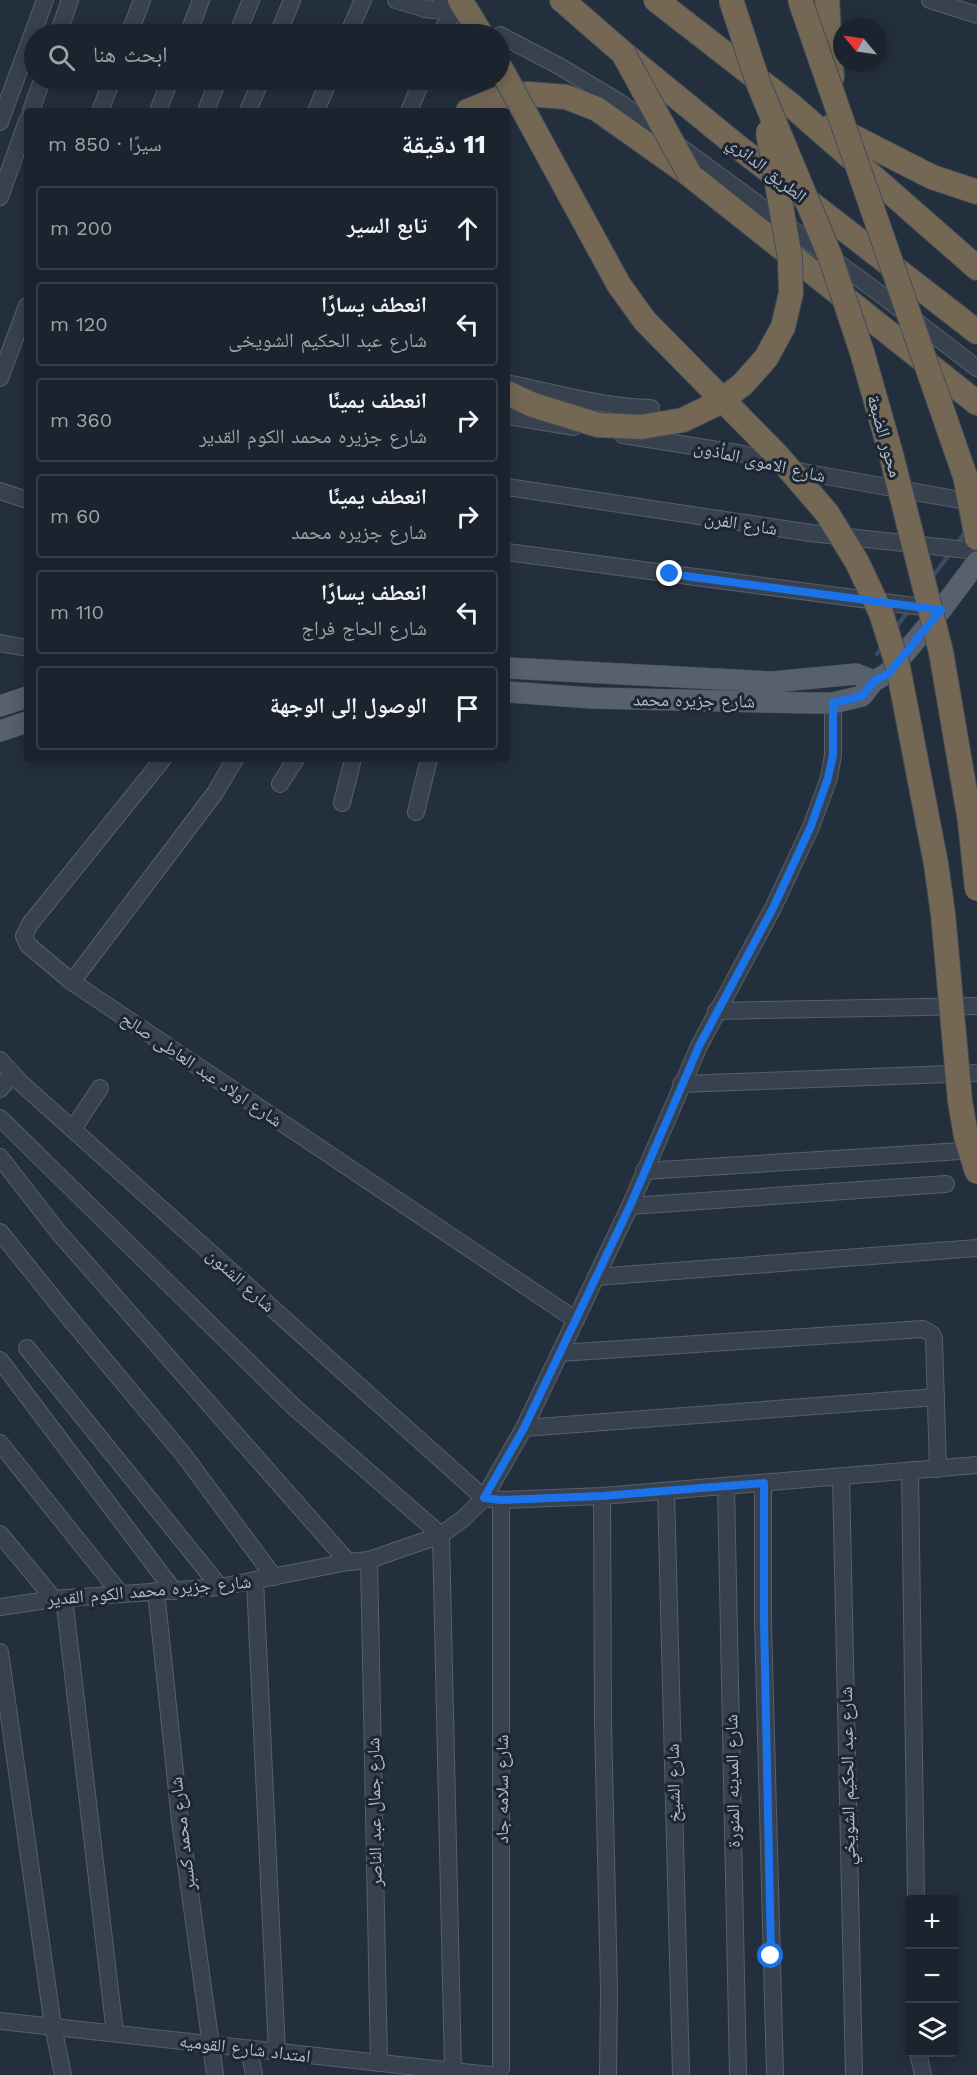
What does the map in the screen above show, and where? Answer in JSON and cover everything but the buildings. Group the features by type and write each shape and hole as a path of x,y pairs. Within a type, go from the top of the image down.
{"highway":[{"name":"الطريق الدائري","path":"562,0 737,146 977,332"},
{"path":"656,0 791,105 977,268"},
{"name":"محور الضبعة","path":"731,0 759,85 833,267 862,352 916,548 941,652 970,821 977,889"},
{"path":"800,0 971,485 977,538"},
{"path":"827,0 834,98"},
{"path":"452,4 471,24"},
{"path":"623,53 690,175"},
{"path":"510,85 618,285 645,321 777,455 826,513 856,562 880,613 898,667 936,864 946,937 960,1101 966,1136 977,1172"},
{"path":"510,394 533,405 598,425 641,427 683,420 718,403 743,384 766,358 783,327 791,293 790,258 759,85"},
{"path":"476,108 503,97 528,94 566,97 597,109 690,175 977,403"},
{"path":"791,105 932,177 977,192"}],"main road":[{"name":"شارع جزيره محمد","path":"510,692 592,698 833,703 862,696 874,681 888,674 977,562"},
{"name":"شارع جزيره محمد","path":"510,668 772,682 855,674 874,681"},
{"path":"0,706 24,698"},
{"path":"0,731 24,723"}],"street":[{"path":"38,24 45,0"},
{"path":"62,24 70,0"},
{"path":"133,24 142,0"},
{"path":"192,24 201,0"},
{"path":"241,24 250,0"},
{"path":"282,24 292,0"},
{"path":"352,24 363,0"},
{"path":"396,0 425,9 452,4 482,24"},
{"path":"930,0 977,15"},
{"path":"444,24 452,4"},
{"path":"510,41 559,66 619,102 977,368"},
{"path":"0,122 24,70"},
{"path":"32,108 38,90"},
{"path":"101,108 108,90"},
{"path":"159,108 166,90"},
{"path":"207,108 214,90"},
{"path":"249,108 257,90"},
{"path":"317,108 325,90"},
{"path":"410,108 418,90"},
{"path":"0,197 24,129"},
{"path":"0,378 24,314"},
{"path":"510,384 629,408 651,408"},
{"name":"شارع الاموى المأذون","path":"510,416 743,454 804,472 977,502"},
{"name":"شارع الفرن","path":"510,487 811,533 977,550"},
{"path":"0,491 24,499"},
{"path":"510,552 941,610"},
{"path":"0,643 24,647"},
{"name":"شارع جزيره محمد الكوم القدير","path":"0,1607 120,1593 220,1587 369,1560 441,1535 492,1499 630,1206 681,1084 716,1011 773,908 811,826 828,778 833,755 833,703"},
{"name":"شارع اولاد عبد العاطى صالح","path":"161,762 25,931 25,940 28,945 72,982 576,1320"},
{"path":"72,982 215,792 233,762"},
{"path":"280,784 294,762"},
{"path":"342,803 352,762"},
{"path":"416,812 428,762"},
{"path":"716,1011 977,1006"},
{"name":"شارع الشئون","path":"0,1060 73,1129 492,1499"},
{"path":"681,1084 977,1073"},
{"path":"0,1089 13,1074"},
{"path":"73,1129 100,1088"},
{"path":"0,1118 295,1408 441,1535 453,2071"},
{"path":"644,1171 977,1150"},
{"path":"0,1157 65,1240 348,1562"},
{"path":"630,1206 946,1184"},
{"path":"0,1232 183,1454 273,1577"},
{"path":"596,1277 977,1248"},
{"path":"560,1353 922,1329 932,1334 934,1339 938,1469"},
{"path":"27,1348 220,1587"},
{"path":"0,1360 174,1591"},
{"path":"524,1428 936,1397"},
{"path":"0,1443 120,1593"},
{"path":"492,1499 602,1496 977,1465"},
{"path":"910,1471 916,1895"},
{"name":"شارع عبد الحكيم الشويخي","path":"841,1477 854,2075"},
{"path":"764,1483 764,1634 775,2075"},
{"name":"شارع المدينه المنورة","path":"726,1486 738,2075"},
{"name":"شارع الشيخ","path":"666,1491 681,2075"},
{"path":"602,1496 603,1720 609,1992 608,2075"},
{"name":"شارع سلامه جاد","path":"492,1499 501,2068 497,2075"},
{"path":"0,1534 59,1599 115,2033"},
{"name":"شارع جمال عبد الناصر","path":"369,1560 380,2063"},
{"path":"255,1581 277,2052"},
{"name":"شارع محمد كسبر","path":"156,1591 180,1820 215,2075"},
{"path":"0,1652 53,2026 63,2075"},
{"name":"امتداد شارع القوميه","path":"0,2021 490,2075"},
{"path":"249,2049 254,2075"},
{"path":"919,2057 923,2075"}],"waterway":[{"path":"956,545 967,530"},
{"path":"931,579 951,552"},
{"path":"894,630 909,610"},
{"path":"877,654 882,647"}],"route":[{"path":"670,574 941,610 888,674 874,681 862,696 833,703 833,755 828,778 792,870 716,1011 668,1113 630,1206 576,1320 524,1428 484,1498 501,1500 602,1496 764,1483 764,1622 771,1956"}]}
